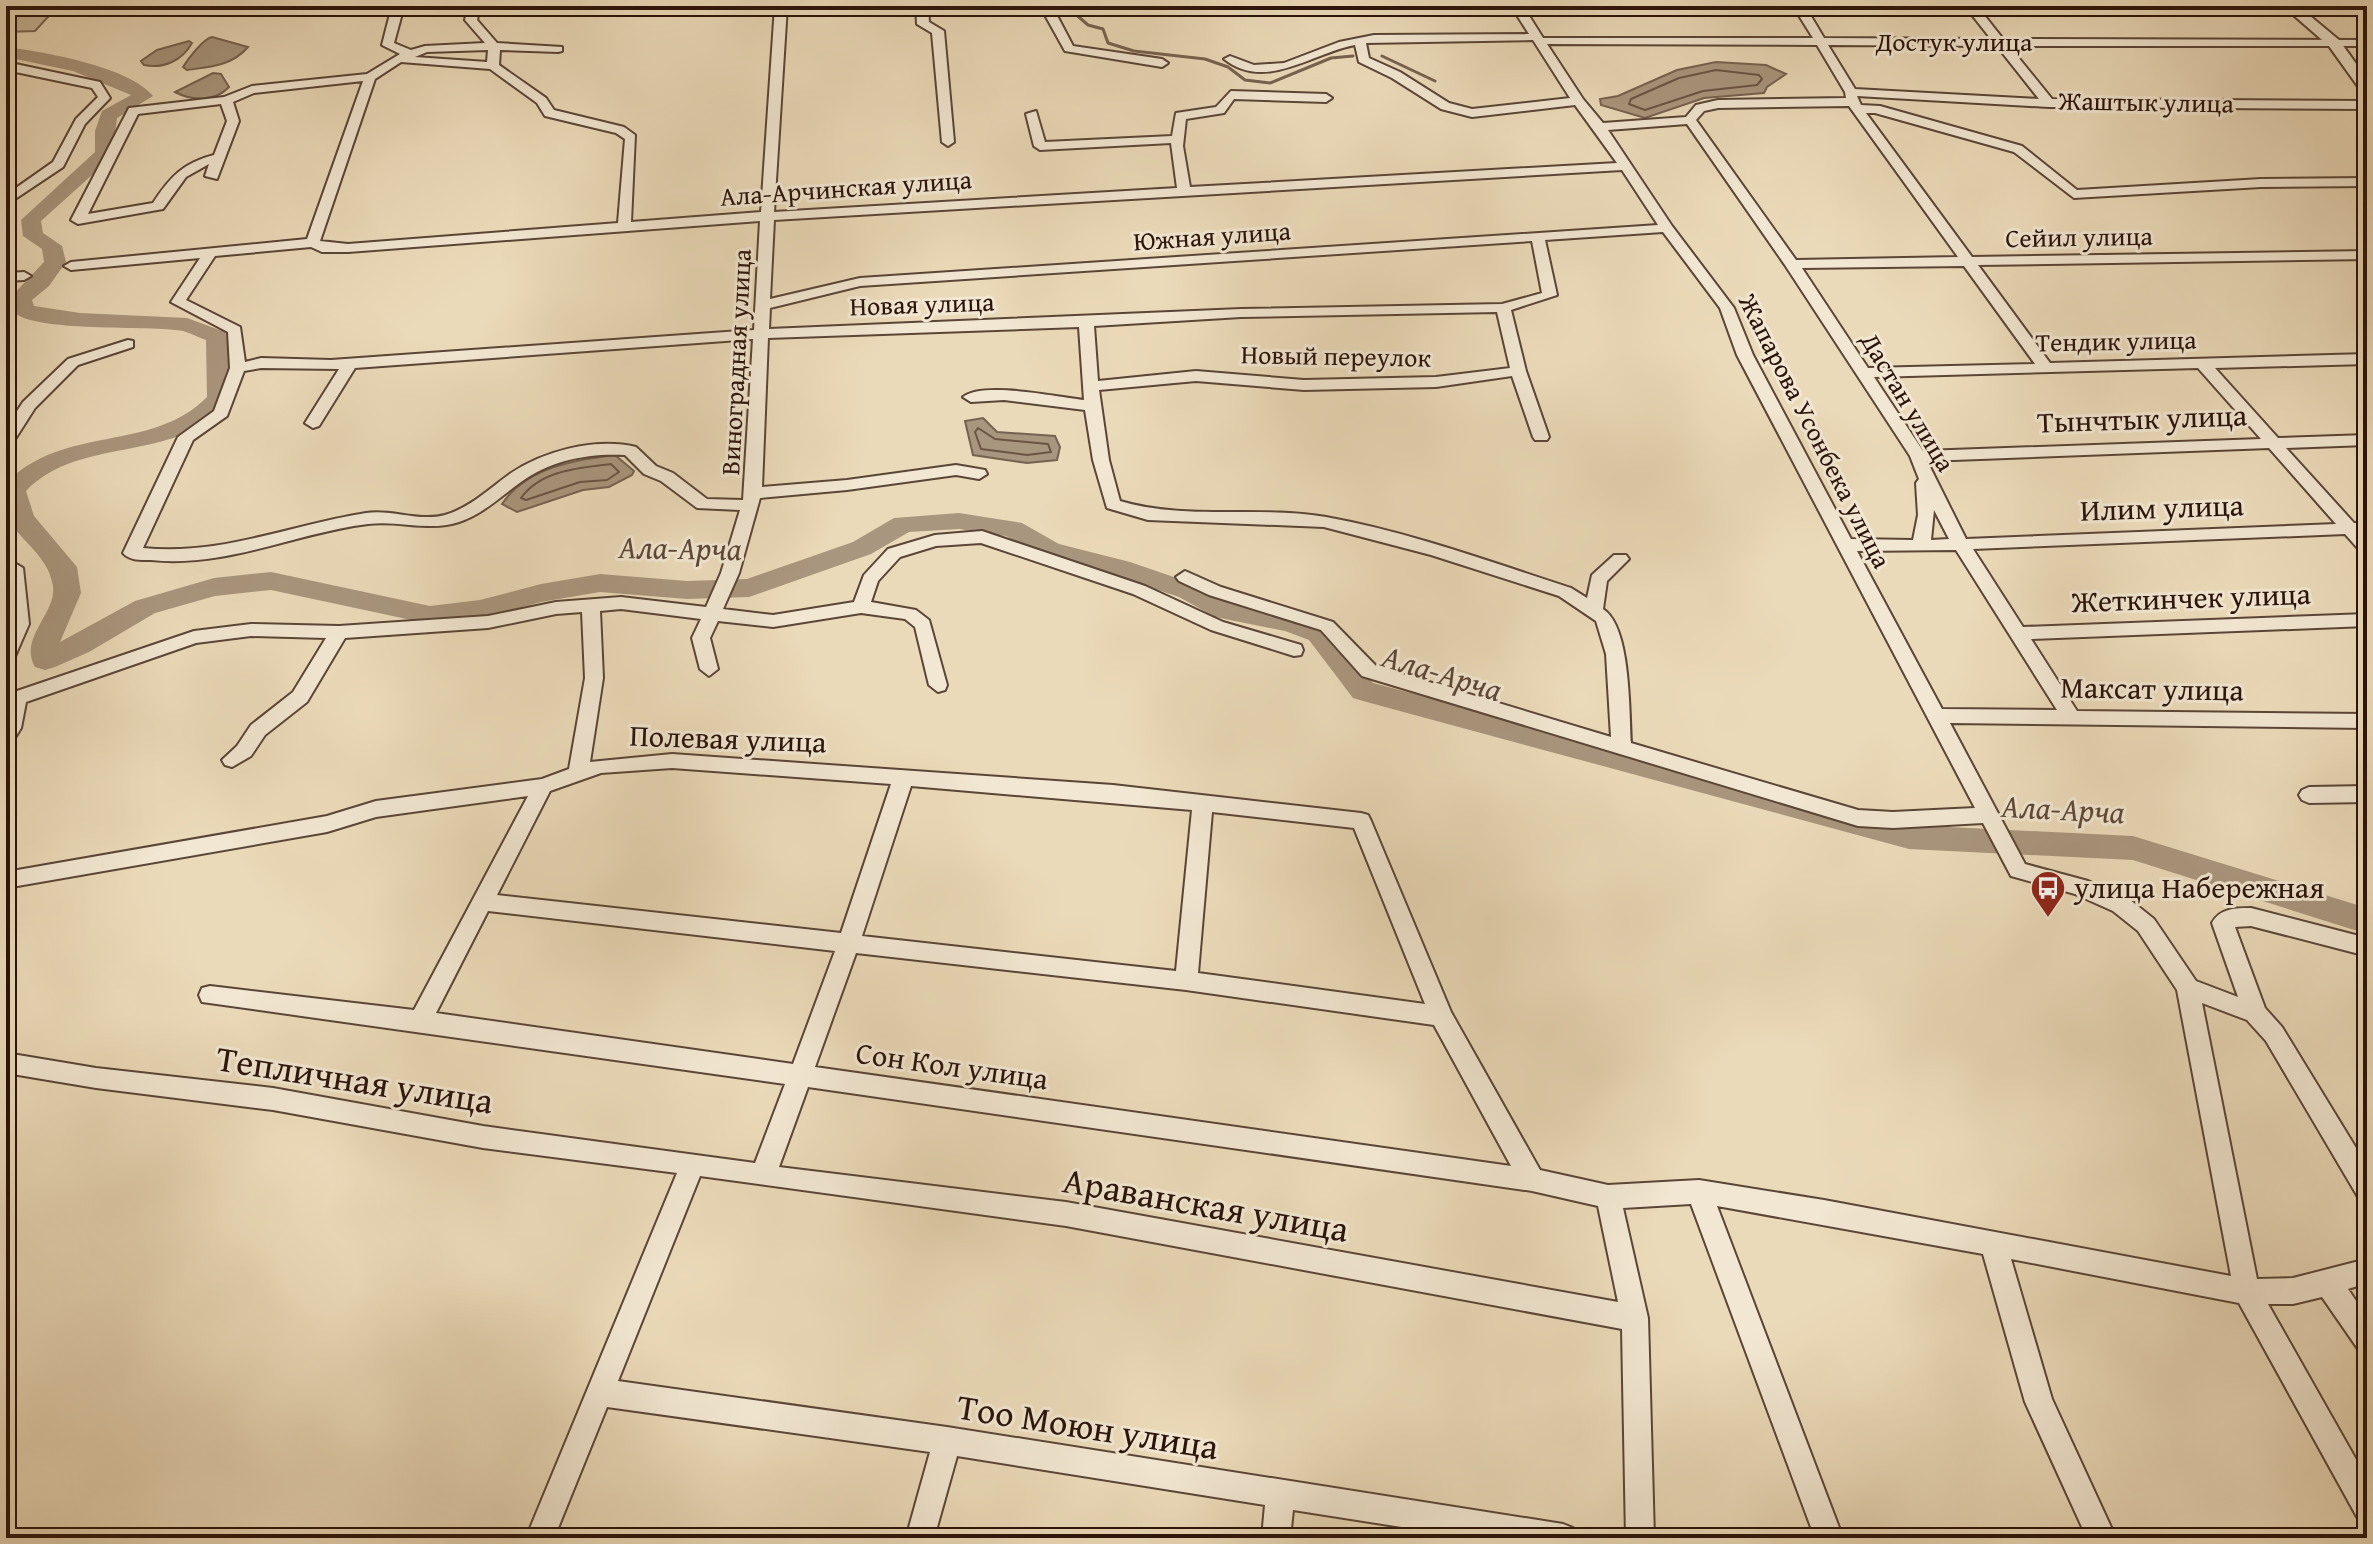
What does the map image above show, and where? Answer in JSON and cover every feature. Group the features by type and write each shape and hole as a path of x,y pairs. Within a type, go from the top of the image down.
{"street":[{"path":"398,6 388,45 404,57 431,64 493,66 542,101 549,113 620,130 631,138 624,227"},
{"path":"459,27 471,20 474,6"},
{"name":"Виноградная улица","path":"709,669 701,638 730,573 752,499 781,6"},
{"path":"922,6 923,24 938,31 948,142"},
{"path":"1046,6 1069,49 1162,63"},
{"path":"1080,6 1092,9 1157,6"},
{"name":"Жапарова Усонбека улица","path":"1517,6 1578,101 1600,127 1667,228 1727,308 1745,355 2018,870 2080,887 2121,905 2146,925 2188,988"},
{"path":"1799,6 1854,101 2044,366"},
{"name":"Жаштык улица","path":"1971,6 2049,103 2367,105"},
{"path":"2290,6 2334,43 2367,89"},
{"path":"471,20 494,46 493,66"},
{"path":"217,158 191,164 176,178 158,206 78,220 133,111 226,100 252,90 370,77 448,34"},
{"name":"Достук улица","path":"1230,59 1253,69 1286,66 1374,38 2367,43"},
{"path":"1360,41 1363,60 1396,75 1445,106 1468,112"},
{"path":"425,49 494,46 558,49"},
{"path":"6,66 26,67 56,78 96,85 104,98 80,122 58,164 6,201"},
{"path":"313,243 370,77"},
{"path":"1184,192 1178,139 1180,116 1220,110 1231,95 1326,98"},
{"path":"212,176 233,121 226,100"},
{"path":"1443,115 1578,101"},
{"path":"1854,101 2018,149 2074,194 2261,183 2367,182"},
{"path":"1600,127 1690,120 1700,108 1718,104 1854,101 2049,103"},
{"path":"1032,114 1040,146 1178,139"},
{"name":"Дастан улица","path":"1690,120 1865,373 1920,463 1960,543 2072,718"},
{"name":"Ала-Арчинская улица","path":"71,266 313,243 322,248 348,248 767,216 1625,166"},
{"name":"Южная улица","path":"762,305 860,282 1667,228"},
{"name":"Новая улица","path":"238,368 261,363 350,364 761,334 1241,313 1503,308 1550,295 1538,239"},
{"path":"211,252 178,302 235,330 238,368 221,413 186,437 132,553 164,558 235,552 367,518 442,521 485,504 517,476 570,454 601,447 630,450 650,470 667,477 703,504 956,470 979,474"},
{"name":"Сейил улица","path":"1792,264 2367,255"},
{"path":"6,277 24,276"},
{"path":"1503,308 1518,371 1541,437"},
{"path":"1086,322 1092,406 1102,471 1113,504 1148,515 1324,522 1436,551 1565,592 1604,618 1615,654 1622,748"},
{"path":"6,441 29,405 73,362 128,344"},
{"name":"Тендик улица","path":"1865,373 2367,359"},
{"path":"2202,363 2359,528 2367,548"},
{"path":"313,423 350,364"},
{"name":"Новый переулок","path":"1090,386 1196,376 1304,385 1436,382 1518,371"},
{"path":"971,397 1004,395 1092,406"},
{"path":"6,407 29,405"},
{"name":"Тынчтык улица","path":"1920,463 2274,442 2367,440"},
{"path":"1920,463 1927,499 1921,546"},
{"name":"Илим улица","path":"1847,545 1921,546 2359,528"},
{"path":"861,607 870,579 894,553 935,541 982,537 1139,590 1217,626 1294,650"},
{"path":"1594,611 1598,579 1620,559"},
{"path":"6,656 20,624 10,566"},
{"path":"1185,577 1215,591 1327,626 1369,671 1858,818 1893,820 1989,815"},
{"path":"6,736 11,728 11,696 75,680 194,637 251,630 339,632 488,622 556,608 621,603 717,607 773,621 861,607 910,614 923,624 938,685"},
{"path":"578,774 594,678 591,605"},
{"name":"Жеткинчек улица","path":"2018,633 2367,620"},
{"path":"232,760 244,751 258,730 300,697 339,632"},
{"name":"Максат улица","path":"1937,716 2367,721"},
{"name":"Полевая улица","path":"6,880 327,824 376,809 543,786 600,766 672,761 1113,793 1361,821 1441,1016"},
{"path":"763,1176 849,943 904,777"},
{"path":"420,1021 543,786"},
{"path":"2309,795 2367,794"},
{"path":"1186,981 1203,803"},
{"path":"484,902 1186,981 1441,1016 1532,1180"},
{"path":"2255,1013 2248,986 2223,933 2223,923 2233,917 2251,917 2367,947"},
{"path":"2188,988 2255,1013 2274,1034 2367,1189"},
{"path":"2188,988 2247,1292 2367,1507"},
{"name":"Сон Кол улица","path":"210,995 420,1021 1532,1180 1608,1197 1699,1192 1993,1243 2247,1292 2293,1291 2367,1271"},
{"name":"Тепличная улица","path":"6,1063 96,1078 273,1099 483,1137 763,1176"},
{"path":"540,1538 693,1164"},
{"name":"Араванская улица","path":"763,1176 1066,1214 1635,1318"},
{"path":"1699,1192 1829,1538"},
{"path":"1608,1197 1635,1318 1640,1538"},
{"path":"1993,1243 2039,1402 2102,1538"},
{"path":"2328,1283 2367,1340"},
{"name":"Тоо Моюн улица","path":"600,1392 947,1441 1563,1538"},
{"path":"920,1538 947,1441"},
{"path":"1276,1538 1280,1495"}],"shaded area":[{"path":"6,6 58,6 35,31 6,32"}],"water":[{"path":"212,37 248,47 235,58 220,64 187,70 183,67 200,45"},
{"path":"189,41 192,43 183,55 171,62 151,66 141,61 157,50"},
{"path":"1716,62 1766,65 1786,74 1767,87 1764,93 1704,98 1645,118 1601,105 1600,99 1618,96 1677,70"},
{"path":"213,73 221,74 229,87 223,92 210,98 196,98 175,92"},
{"path":"983,418 997,432 1055,436 1060,447 1057,460 1027,463 973,455 965,421"},
{"path":"615,455 634,471 609,487 583,490 517,512 502,504 524,481 538,474 568,463"}],"waterway":[{"path":"1072,11 1088,25 1103,29 1108,43 1134,51 1205,59 1228,67 1245,80 1270,83 1331,58 1353,56"},
{"name":"Ала-Арча","path":"6,52 38,57 99,74 144,96 109,115 104,131 105,153 31,220 33,236 52,246 55,262 41,281 21,298 24,311 80,320 187,325 217,337 219,398 199,418 169,432 72,452 30,473 13,490 22,518 64,567 68,593 47,638 45,660 79,645 145,607 214,587 271,581 430,615 480,609 541,593 600,583 687,590 749,588 862,548 903,524 959,521 1013,529 1050,550 1121,568 1188,591 1225,611 1289,622 1319,633 1363,691 1909,837 2133,848 2367,921"},
{"path":"1382,56 1435,81"}],"place":[{"name":"улица Набережная","path":"2048,919"}]}
